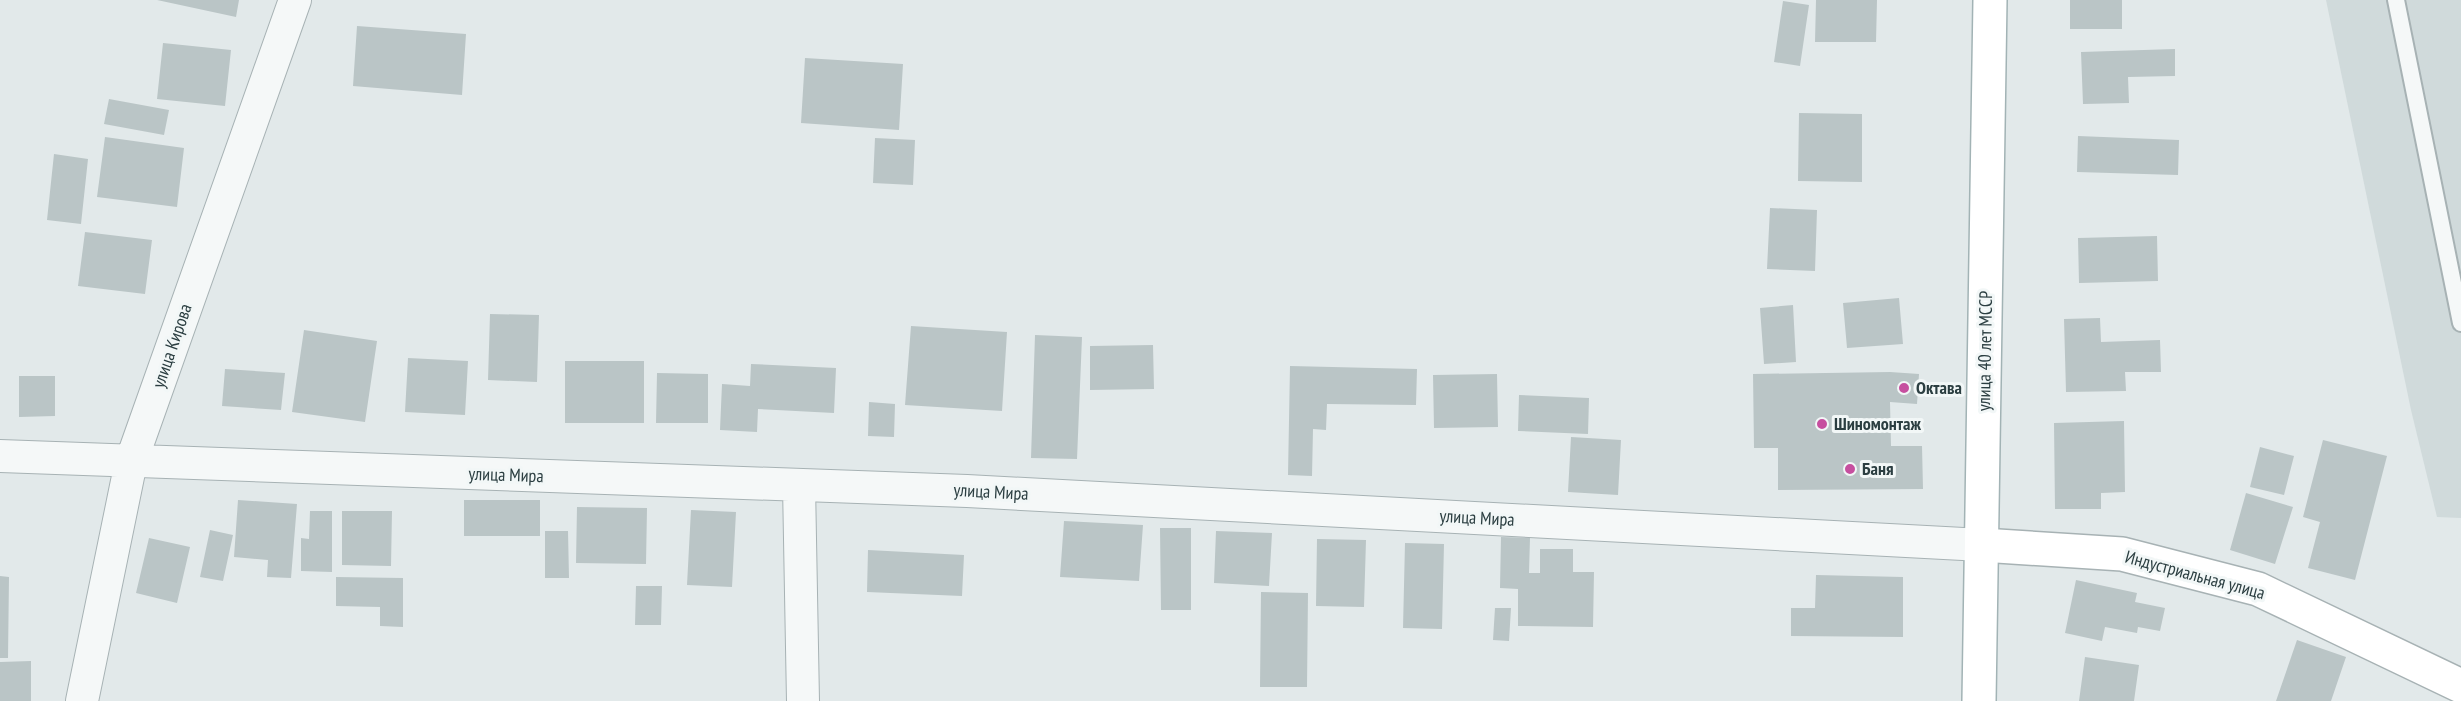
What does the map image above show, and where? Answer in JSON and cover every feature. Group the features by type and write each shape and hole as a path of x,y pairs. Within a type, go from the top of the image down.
{"main road":[{"name":"улица 40 лет МССР","path":"1979,701 1990,0"},
{"name":"Индустриальная улица","path":"1982,545 2122,554 2258,589 2461,686"}],"street":[{"name":"улица Кирова","path":"82,701 132,462 295,0"},
{"name":"улица Мира","path":"0,456 1003,492 1982,545"},
{"path":"799,485 803,701"}],"lane":[{"path":"2396,0 2461,323"}],"shaded area":[{"path":"2326,0 2461,0 2461,518 2437,517 2411,410"}],"building":[{"path":"157,0 239,0 236,17"},
{"path":"1816,0 1877,0 1876,42 1815,42"},
{"path":"2070,0 2122,0 2122,29 2070,29"},
{"path":"1783,1 1809,5 1800,66 1774,62"},
{"path":"357,26 466,34 462,95 353,86"},
{"path":"163,43 231,50 225,106 157,99"},
{"path":"2175,49 2175,76 2128,77 2129,103 2083,104 2081,52"},
{"path":"805,58 903,64 899,130 801,123"},
{"path":"109,99 169,110 164,135 104,124"},
{"path":"1799,113 1862,114 1862,182 1798,181"},
{"path":"2078,136 2179,140 2178,175 2077,172"},
{"path":"105,137 184,148 177,207 97,197"},
{"path":"875,138 915,140 913,185 873,183"},
{"path":"54,154 88,159 81,224 47,220"},
{"path":"1770,208 1817,210 1815,271 1767,269"},
{"path":"85,232 152,240 145,294 78,286"},
{"path":"2157,236 2158,281 2079,283 2078,238"},
{"path":"1899,298 1903,344 1847,348 1843,303"},
{"path":"1793,305 1796,362 1764,364 1760,308"},
{"path":"490,314 539,315 537,382 488,380"},
{"path":"2100,318 2101,342 2160,340 2161,372 2125,372 2126,391 2066,392 2064,319"},
{"path":"911,326 1007,332 1002,411 905,405"},
{"path":"304,330 377,341 365,422 292,412"},
{"path":"1035,335 1082,337 1077,459 1031,458"},
{"path":"1153,345 1154,389 1090,390 1090,346"},
{"path":"408,358 468,361 465,415 405,412"},
{"path":"565,361 644,361 644,423 565,423"},
{"path":"751,364 836,368 834,413 758,409 757,432 720,430 722,384 750,386"},
{"path":"1290,366 1417,369 1416,405 1327,404 1326,430 1313,429 1312,476 1288,475"},
{"path":"225,369 285,373 281,410 222,406"},
{"path":"1890,372 1919,374 1917,404 1890,402 1891,446 1922,446 1923,489 1778,490 1778,448 1754,448 1753,374"},
{"path":"657,373 708,374 708,423 656,423"},
{"path":"1497,374 1498,427 1434,428 1433,375"},
{"path":"19,376 55,376 55,416 19,417"},
{"path":"1519,395 1589,398 1588,434 1518,431"},
{"path":"869,402 895,404 894,437 868,436"},
{"path":"2124,421 2125,492 2101,493 2101,509 2055,509 2054,423"},
{"path":"1571,437 1621,440 1618,495 1568,492"},
{"path":"2323,440 2387,456 2355,580 2308,568 2320,522 2303,517"},
{"path":"2260,447 2294,456 2284,495 2250,487"},
{"path":"2246,493 2293,507 2275,564 2230,550"},
{"path":"238,500 297,504 291,578 267,577 268,560 234,557"},
{"path":"464,500 540,500 540,536 464,536"},
{"path":"577,507 647,508 646,564 576,563"},
{"path":"691,510 736,512 732,587 687,585"},
{"path":"310,511 332,511 332,572 301,571 301,538 309,539"},
{"path":"342,511 392,511 391,566 342,565"},
{"path":"1064,521 1143,525 1139,581 1060,577"},
{"path":"1160,528 1191,528 1191,610 1161,610"},
{"path":"210,530 233,535 223,581 200,577"},
{"path":"545,531 568,531 569,578 545,578"},
{"path":"1216,531 1272,533 1269,586 1214,583"},
{"path":"1501,537 1530,538 1529,573 1540,573 1540,549 1573,549 1573,572 1594,572 1593,627 1518,626 1518,589 1500,588"},
{"path":"149,538 190,547 177,603 136,593"},
{"path":"1317,539 1366,540 1364,607 1316,606"},
{"path":"1405,543 1444,544 1442,629 1403,628"},
{"path":"868,550 964,555 962,596 867,592"},
{"path":"1816,575 1903,577 1903,637 1791,636 1791,608 1815,608"},
{"path":"0,576 9,577 8,658 0,658"},
{"path":"336,577 403,578 403,627 380,626 380,607 336,606"},
{"path":"2076,580 2137,593 2135,602 2165,608 2160,631 2138,627 2137,633 2105,627 2102,641 2065,633"},
{"path":"636,586 662,586 661,625 635,625"},
{"path":"1261,592 1308,593 1307,687 1260,687"},
{"path":"1495,608 1511,608 1509,641 1493,640"},
{"path":"2297,640 2346,657 2331,701 2276,701"},
{"path":"2085,657 2139,665 2134,701 2079,701"},
{"path":"31,661 31,701 0,701 0,662"}],"place":[{"name":"Октава","path":"1904,388"},
{"name":"Шиномонтаж","path":"1822,424"},
{"name":"Баня","path":"1850,469"}]}
